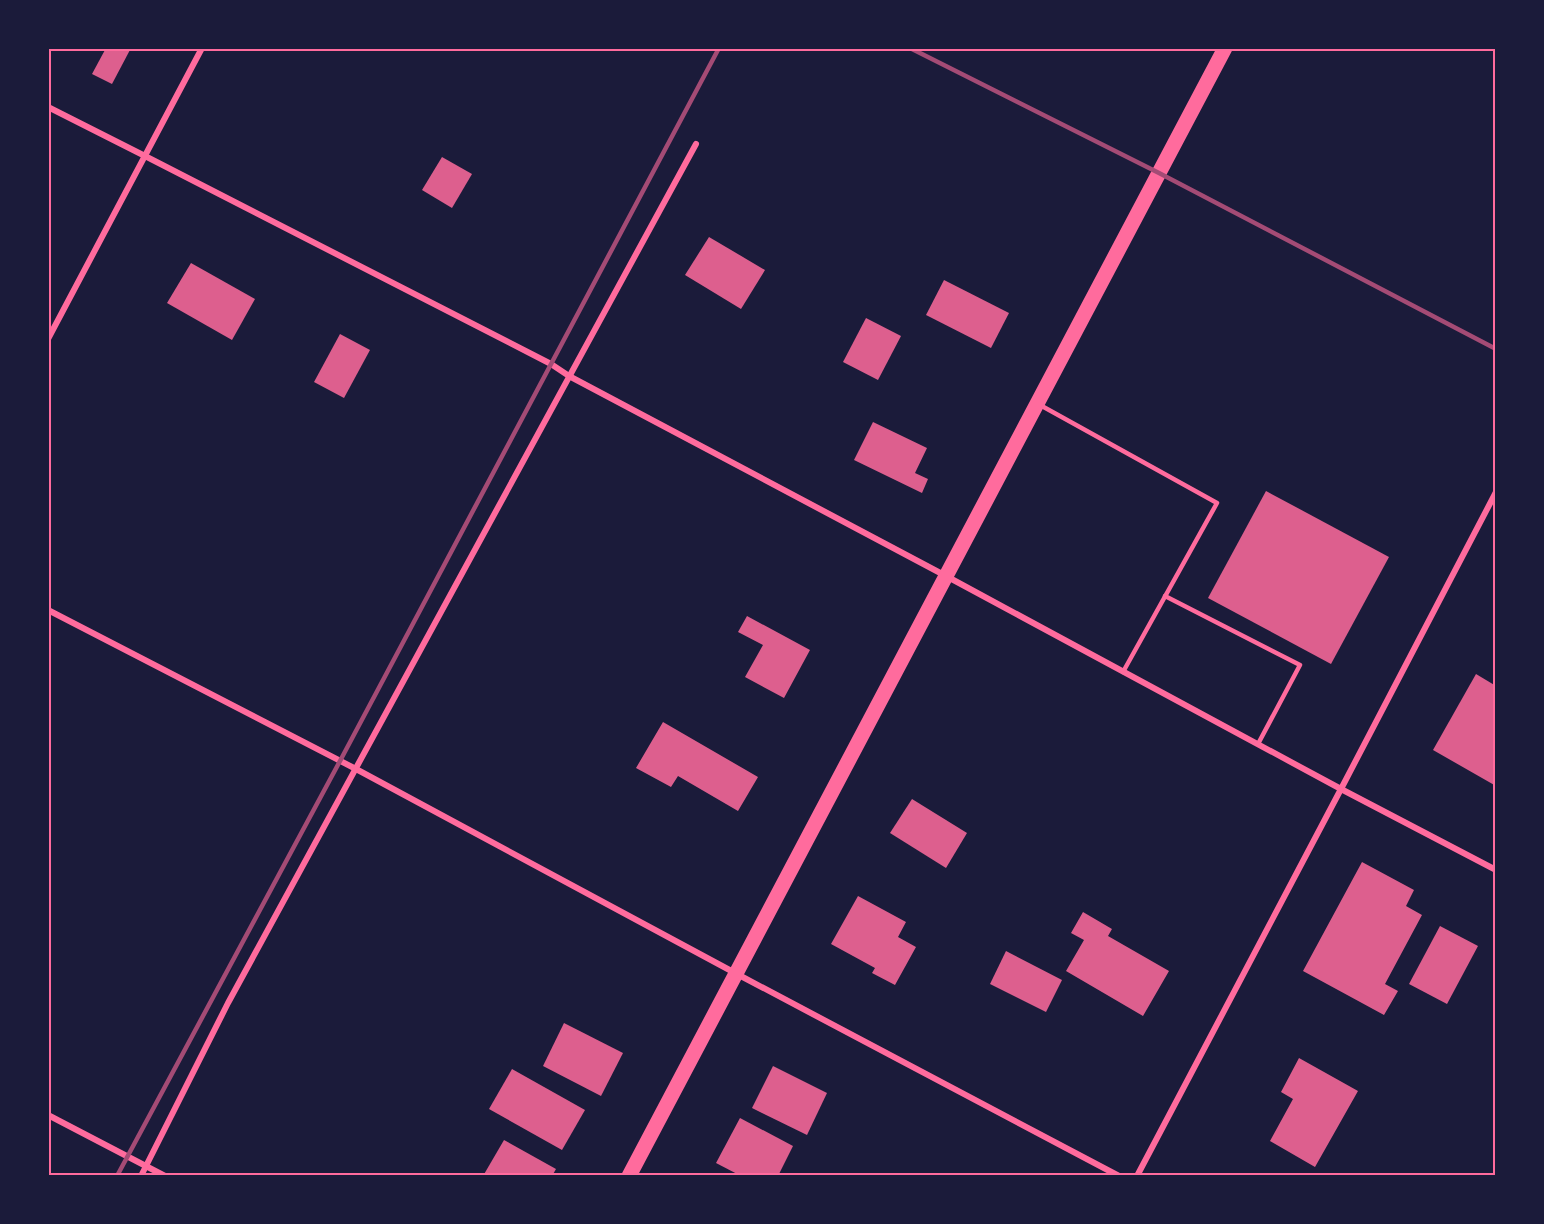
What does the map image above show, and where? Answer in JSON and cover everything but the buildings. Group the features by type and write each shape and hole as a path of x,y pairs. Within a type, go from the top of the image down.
{"main road":[{"path":"629,1176 1225,48"}],"street":[{"path":"48,339 202,48"},
{"path":"48,107 529,353 1496,870"},
{"path":"141,1176 228,1003 696,144"},
{"path":"1137,1176 1496,492"},
{"path":"48,610 356,769 1119,1176"},
{"path":"48,1115 165,1176"}],"lane":[{"path":"1037,404 1217,503 1124,672"},
{"path":"1166,596 1300,665 1258,744"}],"railway":[{"path":"117,1176 719,48"},
{"path":"910,48 1159,173 1496,349"}]}
